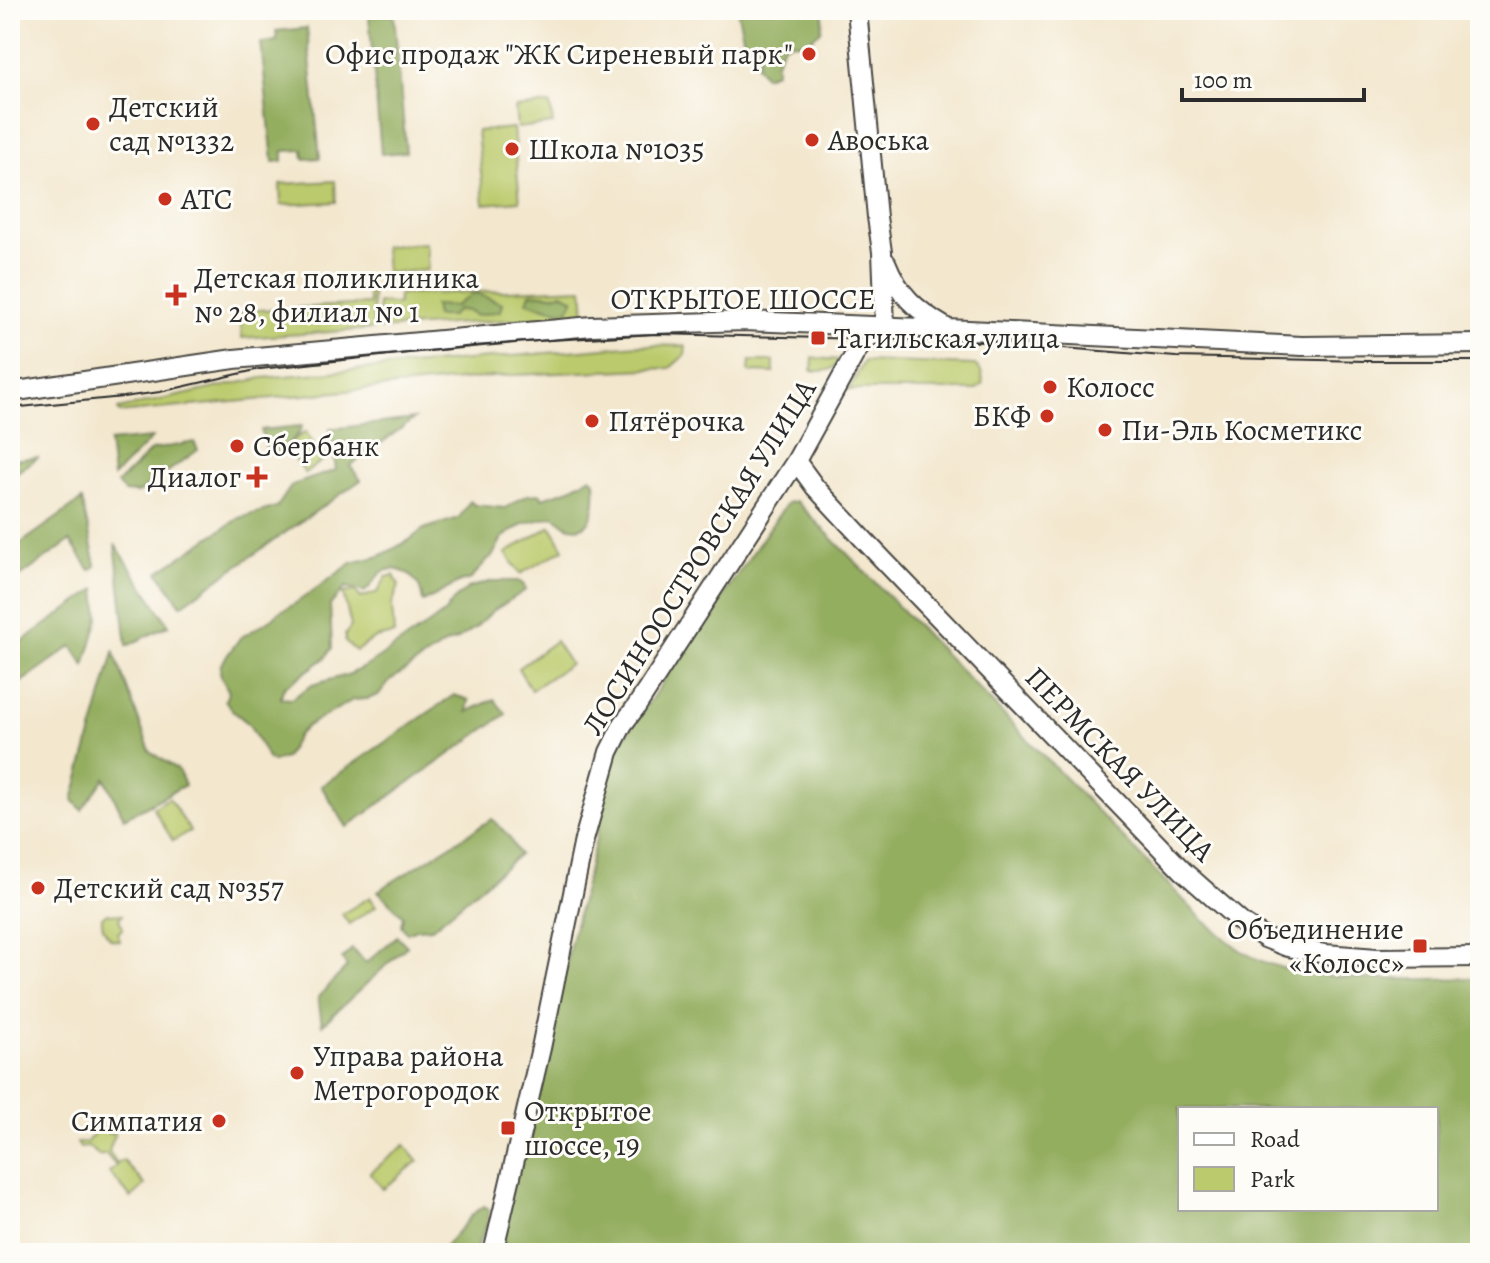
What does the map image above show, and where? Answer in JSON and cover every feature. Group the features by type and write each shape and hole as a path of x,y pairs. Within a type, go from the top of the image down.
{"street":[{"path":"857,10 882,252 885,327"},
{"path":"882,252 902,294 913,306 947,329"},
{"name":"ОТКРЫТОЕ ШОССЕ","path":"10,392 234,359 592,326 744,321 1302,346 1480,344"},
{"name":"ЛОСИНООСТРОВСКАЯ УЛИЦА","path":"493,1253 541,1048 584,840 609,752 623,724 796,461 856,352 866,339 885,327"},
{"name":"ПЕРМСКАЯ УЛИЦА","path":"796,461 829,503 1183,871 1242,923 1265,938 1288,947 1325,954 1377,958 1480,957"}],"green space":[{"path":"737,10 824,10 821,31 805,43 783,45 776,62 776,72 764,76 757,65 760,52 756,46 744,41"},
{"path":"394,14 406,152 381,154 369,16"},
{"path":"307,28 320,158 304,159 303,150 283,151 283,161 273,162 261,43 277,41 276,31"},
{"path":"550,104 553,124 517,128 515,108"},
{"path":"513,128 520,201 484,204 477,131"},
{"path":"335,181 336,202 281,205 280,184"},
{"path":"426,243 428,270 386,273 384,246"},
{"path":"583,288 585,315 379,329 378,303 398,304 398,295"},
{"path":"368,293 372,293 374,329 242,338 240,311 369,304"},
{"path":"474,293 502,303 500,311 476,316 470,311 458,310 451,316 436,316 434,305 455,306"},
{"path":"530,293 563,293 574,299 568,310 558,310 527,302"},
{"path":"638,345 686,346 685,355 670,368 513,375 119,413 118,409 262,378"},
{"path":"813,358 840,360 831,369 812,371"},
{"path":"750,361 774,361 774,373 749,372"},
{"path":"864,361 975,365 982,374 982,385 975,390 849,390"},
{"path":"414,419 350,466 361,480 181,605 158,572 239,518 277,507 292,485 336,470 330,429"},
{"path":"302,426 294,439 274,456 267,451 261,430"},
{"path":"305,432 325,459 305,473 285,446"},
{"path":"152,438 113,477 109,442"},
{"path":"194,442 198,450 138,493 124,492 117,483 151,450"},
{"path":"39,457 10,477 10,460"},
{"path":"591,477 595,481 595,504 586,525 569,526 554,516 523,524 502,538 492,557 471,579 423,602 417,583 406,573 396,570 382,572 364,592 346,587 330,605 332,648 325,658 285,687 281,698 291,699 312,685 350,674 368,665 445,612 468,588 493,581 518,581 526,590 493,611 475,628 391,680 379,695 353,700 307,726 285,758 273,762 268,759 249,724 225,700 229,692 221,677 221,664 240,638 352,563 380,556 424,529 459,518 470,501 475,505 505,508 527,495 541,494 542,498 567,490"},
{"path":"82,500 96,566 90,570 70,541 10,584 10,551"},
{"path":"796,501 1203,920 1242,951 1266,963 1325,976 1480,978 1480,1253 498,1253 596,839 611,757 787,503"},
{"path":"551,526 564,549 520,574 506,553"},
{"path":"115,544 169,625 127,646"},
{"path":"394,575 399,586 392,604 394,634 375,638 356,651 345,642 345,635 351,626 343,593 355,591 361,598 378,592 386,577"},
{"path":"96,589 99,618 85,666 72,646 10,690 10,650"},
{"path":"555,641 570,664 531,690 518,668"},
{"path":"114,652 150,751 178,770 185,785 124,818 105,778 82,810 73,800"},
{"path":"454,695 469,700 467,712 494,699 506,714 347,827 321,786"},
{"path":"169,798 190,831 173,841 153,808"},
{"path":"492,819 508,835 519,855 432,928 407,933 401,925 403,916 378,891"},
{"path":"370,897 376,906 349,924 342,914"},
{"path":"107,913 122,915 119,919 123,928 118,933 120,941 111,939 104,929 102,917"},
{"path":"397,936 407,946 322,1025 318,997 347,967 342,959 352,949 366,963"},
{"path":"100,1126 109,1134 115,1134 109,1151 117,1164 123,1160 145,1185 131,1198 109,1172 116,1166 106,1154 100,1156 88,1147 80,1148 77,1143 86,1143"},
{"path":"405,1145 418,1161 383,1189 370,1173"},
{"path":"484,1206 489,1210 488,1222 474,1253 439,1253 473,1214"}],"tram line":[{"path":"10,408 160,392 260,369 474,346 656,334 987,342 1176,357 1480,361"}],"place":[{"name":"Офис продаж \"ЖК Сиреневый парк\"","path":"809,54"},
{"name":"Детский сад №1332","path":"93,124"},
{"name":"Авоська","path":"812,140"},
{"name":"Школа №1035","path":"512,149"},
{"name":"АТС","path":"165,199"},
{"name":"Детская поликлиника № 28, филиал № 1","path":"176,295"},
{"name":"Тагильская улица","path":"818,338"},
{"name":"Колосс","path":"1050,387"},
{"name":"БКФ","path":"1047,416"},
{"name":"Пятёрочка","path":"592,421"},
{"name":"Пи-Эль Косметикс","path":"1105,430"},
{"name":"Сбербанк","path":"237,446"},
{"name":"Диалог","path":"257,477"},
{"name":"Детский сад №357","path":"38,888"},
{"name":"Объединение «Колосс»","path":"1420,946"},
{"name":"Управа района Метрогородок","path":"297,1073"},
{"name":"Симпатия","path":"219,1121"},
{"name":"Открытое шоссе, 19","path":"508,1128"}]}
